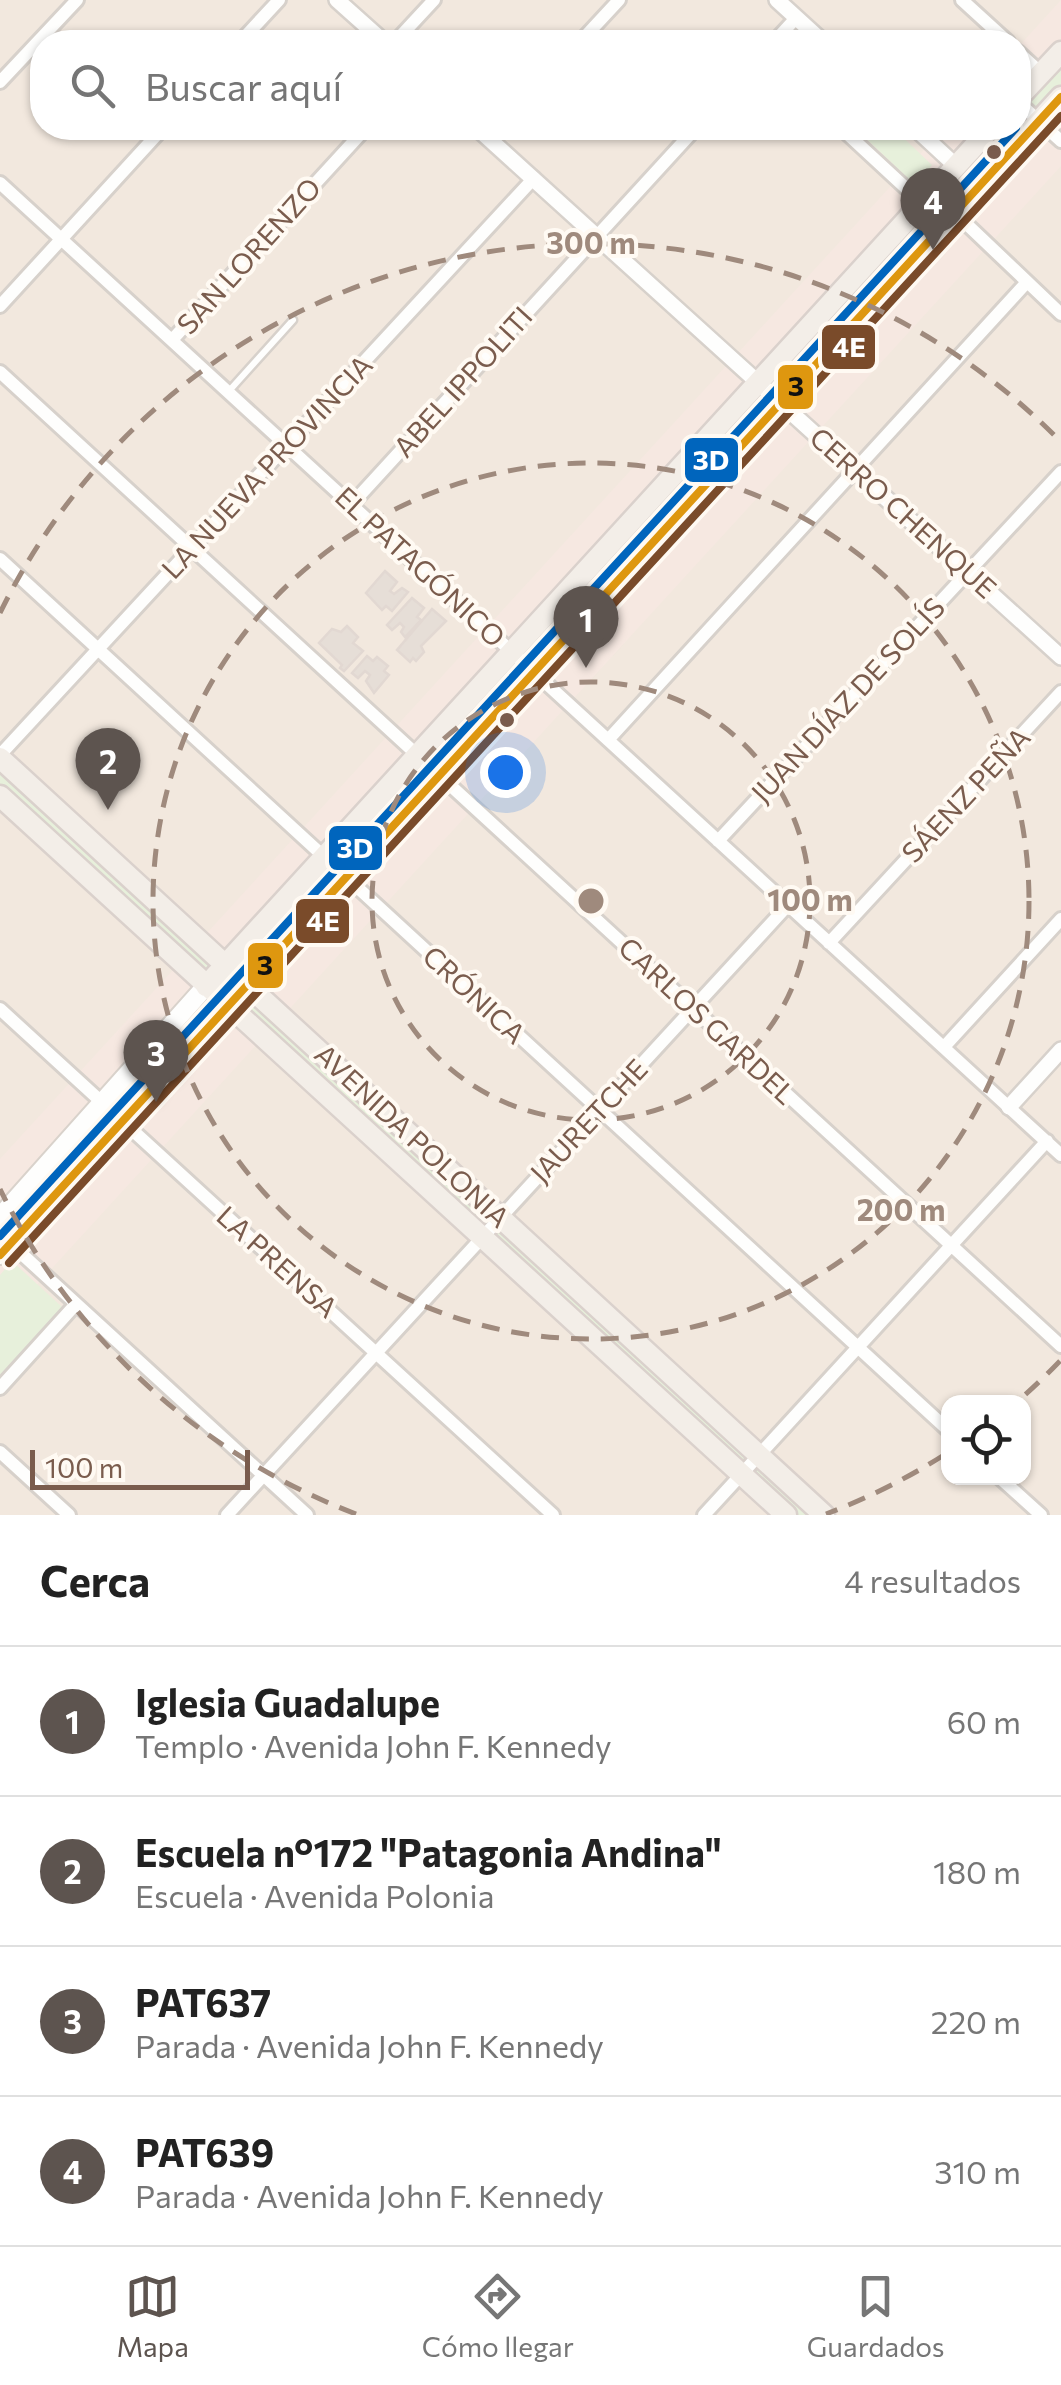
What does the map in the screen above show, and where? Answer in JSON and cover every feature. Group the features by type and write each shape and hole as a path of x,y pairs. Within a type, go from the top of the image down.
{"main road":[{"path":"1031,85 1061,52"},
{"path":"1031,129 1061,96"},
{"path":"0,1217 323,856 980,140"},
{"path":"4,1244 124,1122 1021,140"},
{"name":"AVENIDA POLONIA","path":"0,757 824,1515"},
{"name":"AVENIDA POLONIA","path":"0,796 786,1515"}],"street":[{"path":"49,30 77,0"},
{"path":"251,30 279,0"},
{"path":"337,0 371,30"},
{"path":"406,30 434,0"},
{"path":"591,30 619,0"},
{"path":"777,0 810,30"},
{"path":"962,0 995,30"},
{"path":"785,30 796,18"},
{"path":"0,82 30,50"},
{"path":"1031,64 1041,73"},
{"path":"1031,114 1061,141"},
{"path":"0,306 152,140"},
{"name":"SAN LORENZO","path":"172,340 355,140"},
{"name":"CERRO CHENQUE","path":"502,140 534,178 1061,657"},
{"name":"ABEL IPPOLITI","path":"351,504 685,140"},
{"path":"854,140 922,203 955,213 1061,314"},
{"path":"928,140 956,166"},
{"name":"LA NUEVA PROVINCIA","path":"0,757 534,178"},
{"name":"EL PATAGÓNICO","path":"0,183 1061,1154"},
{"path":"608,740 1028,282"},
{"name":"CARLOS GARDEL","path":"0,372 1061,1346"},
{"name":"JUAN DÍAZ DE SOLÍS","path":"718,841 1061,472"},
{"name":"CRÓNICA","path":"0,560 941,1424"},
{"name":"SÁENZ PEÑA","path":"829,942 1061,692"},
{"name":"JAURETCHE","path":"227,1515 788,904"},
{"path":"944,1047 1061,920"},
{"name":"LA PRENSA","path":"0,1009 553,1515"},
{"path":"1009,1106 1061,1050"},
{"path":"704,1515 1047,1142"},
{"path":"4,1244 76,1304 307,1515"},
{"path":"0,1388 76,1304"},
{"path":"0,1452 68,1515"},
{"path":"1008,1485 1041,1515"}],"lane":[{"path":"228,392 293,320"}],"shaded area":[{"path":"0,0 1061,0 1061,1515 0,1515"},
{"path":"1061,0 1061,166 0,1325 0,1159 933,140 1031,140 1031,33"}],"green space":[{"path":"1061,52 1061,97 1031,130 1031,85"},
{"path":"868,140 906,140 932,165 916,186"},
{"path":"980,140 1021,140 246,984 824,1515 786,1515 228,1005 0,1255 0,1217 206,986 0,796 0,758 225,964"},
{"path":"12,1261 62,1307 0,1375 0,1275"}],"building":[{"path":"385,571 397,582 390,591 394,594 402,588 408,592 392,611 386,606 382,610 366,593"},
{"path":"412,598 424,608 417,617 421,620 405,637 400,623 392,630 387,625"},
{"path":"432,609 446,621 421,646 424,652 410,662 397,650"},
{"path":"347,626 358,637 353,643 363,651 344,671 319,643 332,629 341,632"},
{"path":"367,656 373,661 377,657 388,666 384,671 389,675 374,693 366,681 370,675 365,671 358,678 352,673"}],"transit line":[{"name":"3","path":"1031,130 1061,97"},
{"name":"4E","path":"9,1263 1061,116"},
{"name":"3D","path":"0,1236 1005,140"},
{"name":"3","path":"0,1255 1022,140"}],"place":[{"name":"PAT639","path":"933,250"},
{"name":"Iglesia Guadalupe","path":"586,668"},
{"name":"Escuela n°172 \"Patagonia Andina\"","path":"108,810"},
{"name":"PAT637","path":"156,1102"}]}
